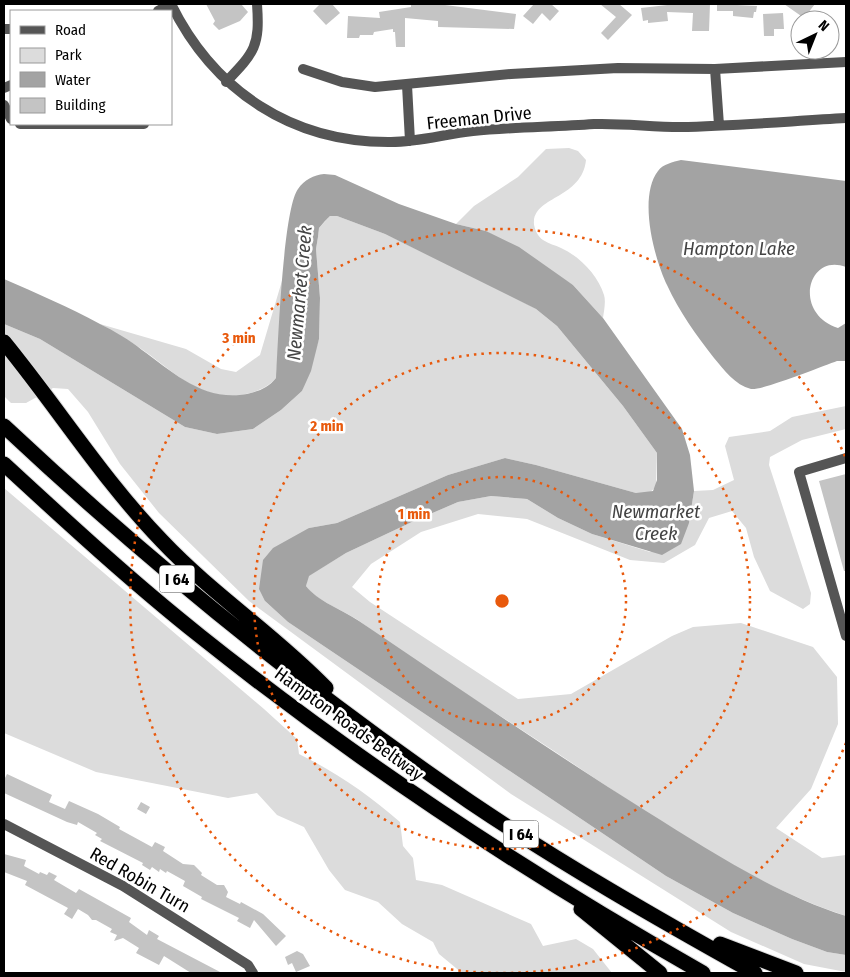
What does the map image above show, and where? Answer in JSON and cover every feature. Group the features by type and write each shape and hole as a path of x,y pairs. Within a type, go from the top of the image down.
{"highway":[{"path":"4,342 122,496 162,542 219,595 298,659 358,722"},
{"name":"I 64","path":"4,426 70,489 180,582 259,647 358,722"},
{"name":"Hampton Roads Beltway","path":"4,464 111,562 261,683 387,776 518,861 703,973"},
{"name":"Hampton Roads Beltway","path":"358,722 471,802 650,914 755,973"},
{"path":"518,861 660,973"},
{"path":"650,914 766,964 796,973"}],"street":[{"path":"160,10 171,4"},
{"name":"Freeman Drive","path":"171,4 187,35 202,56 226,82 267,111 317,132 367,142 410,141 473,131 611,124 664,126 719,125 846,118"},
{"path":"226,82 247,60 257,43 256,4"},
{"path":"303,69 326,78 359,85 407,85 511,74 618,68 715,69 846,62"},
{"path":"715,69 719,125"},
{"path":"407,85 410,141"},
{"path":"4,105 10,117"},
{"path":"846,458 799,472 846,636"},
{"name":"Red Robin Turn","path":"4,824 123,886 248,965 253,973"}],"green space":[{"path":"569,148 578,151 586,160 583,173 568,189 542,206 537,213 534,226 541,239 568,251 593,273 605,297 603,318 573,285 486,231 456,224 474,206 518,177 546,149"},
{"path":"330,216 337,216 385,234 493,286 536,309 557,326 623,406 657,453 656,487 649,493 636,493 505,458 448,475 337,523 309,528 265,601 288,622 666,876 733,913 792,939 827,952 846,955 846,972 804,964 731,932 511,794 249,601 159,513 120,464 88,412 68,389 53,388 26,403 11,403 4,396 4,324 40,339 185,427 217,434 253,429 281,410 302,391 319,339 320,298 316,249 319,228"},
{"path":"284,274 276,378 266,387 250,393 230,396 215,394 201,389 188,383 135,345 100,324 186,349 221,369 236,372 260,355"},
{"path":"846,406 846,429 802,440 770,457 769,465 811,593 810,604 803,609 770,591 754,557 746,528 732,511 709,518 695,545 664,563 630,560 527,519 478,514 421,532 371,564 352,587 370,602 518,699 571,694 672,636 693,627 741,623 813,647 837,677 838,724 811,789 776,828 822,858 846,855 846,916 808,902 771,885 661,822 434,673 355,618 317,597 306,586 308,576 346,553 458,502 491,496 527,499 558,518 592,534 650,552 689,523 694,491 713,490 734,480 725,446 729,437 770,431 792,417"},
{"path":"4,488 264,709 297,739 299,754 326,768 352,785 400,822 403,846 413,858 416,880 442,885 531,924 543,946 576,939 593,949 612,973 462,973 439,954 433,942 402,924 378,902 345,890 329,870 304,827 277,815 257,793 228,798 96,772 4,733"}],"water":[{"name":"Hampton Lake","path":"681,160 846,181 846,267 833,265 822,268 810,286 810,298 814,310 824,320 838,328 846,323 846,361 837,361 779,382 751,389 735,381 714,358 688,323 672,295 657,259 650,228 649,196 652,182 658,171 663,167"},
{"name":"Newmarket Creek","path":"317,175 335,175 399,204 456,224 486,231 519,247 573,285 603,318 682,429 690,455 694,491 689,523 681,544 662,555 592,534 558,518 527,499 491,496 458,502 346,553 309,576 306,586 323,601 359,621 574,765 694,841 743,870 793,896 846,916 846,955 827,952 792,939 733,913 666,876 288,622 265,601 259,589 263,560 273,548 309,528 337,523 448,475 505,458 636,493 653,491 657,480 657,453 623,406 557,326 536,309 385,234 337,216 330,216 319,228 316,249 320,298 319,339 311,371 302,391 281,410 253,429 217,434 185,427 40,339 4,324 4,279 111,330 190,384 203,390 231,395 247,394 263,389 276,378 282,279 293,202 298,189 303,183"}],"building":[{"path":"206,4 241,4 248,12 240,21 219,30 213,24 215,21"},
{"path":"320,4 332,4 340,13 326,25 313,11"},
{"path":"411,4 445,5 516,14 514,29 438,27 438,21 405,18 405,47 396,47 393,29 374,32 373,35 360,35 359,38 347,38 348,16 380,18 379,12 411,7"},
{"path":"534,4 551,4 559,11 550,21 542,13 533,24 523,16"},
{"path":"600,4 619,4 632,15 608,40 601,33 616,17"},
{"path":"676,4 710,4 709,31 692,31 693,13 667,12 668,21 648,23 648,20 643,21 641,8"},
{"path":"717,4 757,6 753,18 733,16 733,11 717,11"},
{"path":"784,4 815,4 810,10 793,10"},
{"path":"783,13 784,29 774,29 774,36 764,36 763,14"},
{"path":"846,474 846,571 844,571 819,481"},
{"path":"7,774 52,795 49,802 65,809 69,801 98,814 120,827 119,829 152,847 155,842 165,847 163,851 183,864 194,865 202,873 201,875 217,885 224,885 228,892 226,897 240,904 241,902 263,914 286,936 276,946 254,920 250,928 237,921 239,918 201,899 202,897 183,886 185,881 167,871 166,873 160,869 159,872 152,867 150,870 142,865 143,863 100,841 102,839 95,835 97,833 78,822 77,825 67,822 4,793 4,780"},
{"path":"141,802 150,807 146,814 137,809"},
{"path":"4,854 26,860 24,866 39,874 40,872 47,875 49,872 57,876 54,880 76,893 79,889 131,918 129,922 147,935 149,930 159,936 157,939 222,973 191,973 164,956 159,965 136,953 139,948 123,938 114,941 117,935 110,932 112,929 96,920 92,920 78,909 72,919 64,914 68,908 25,885 27,881 4,872"},
{"path":"297,951 303,954 310,966 296,972 292,963 288,965 285,957"}]}
